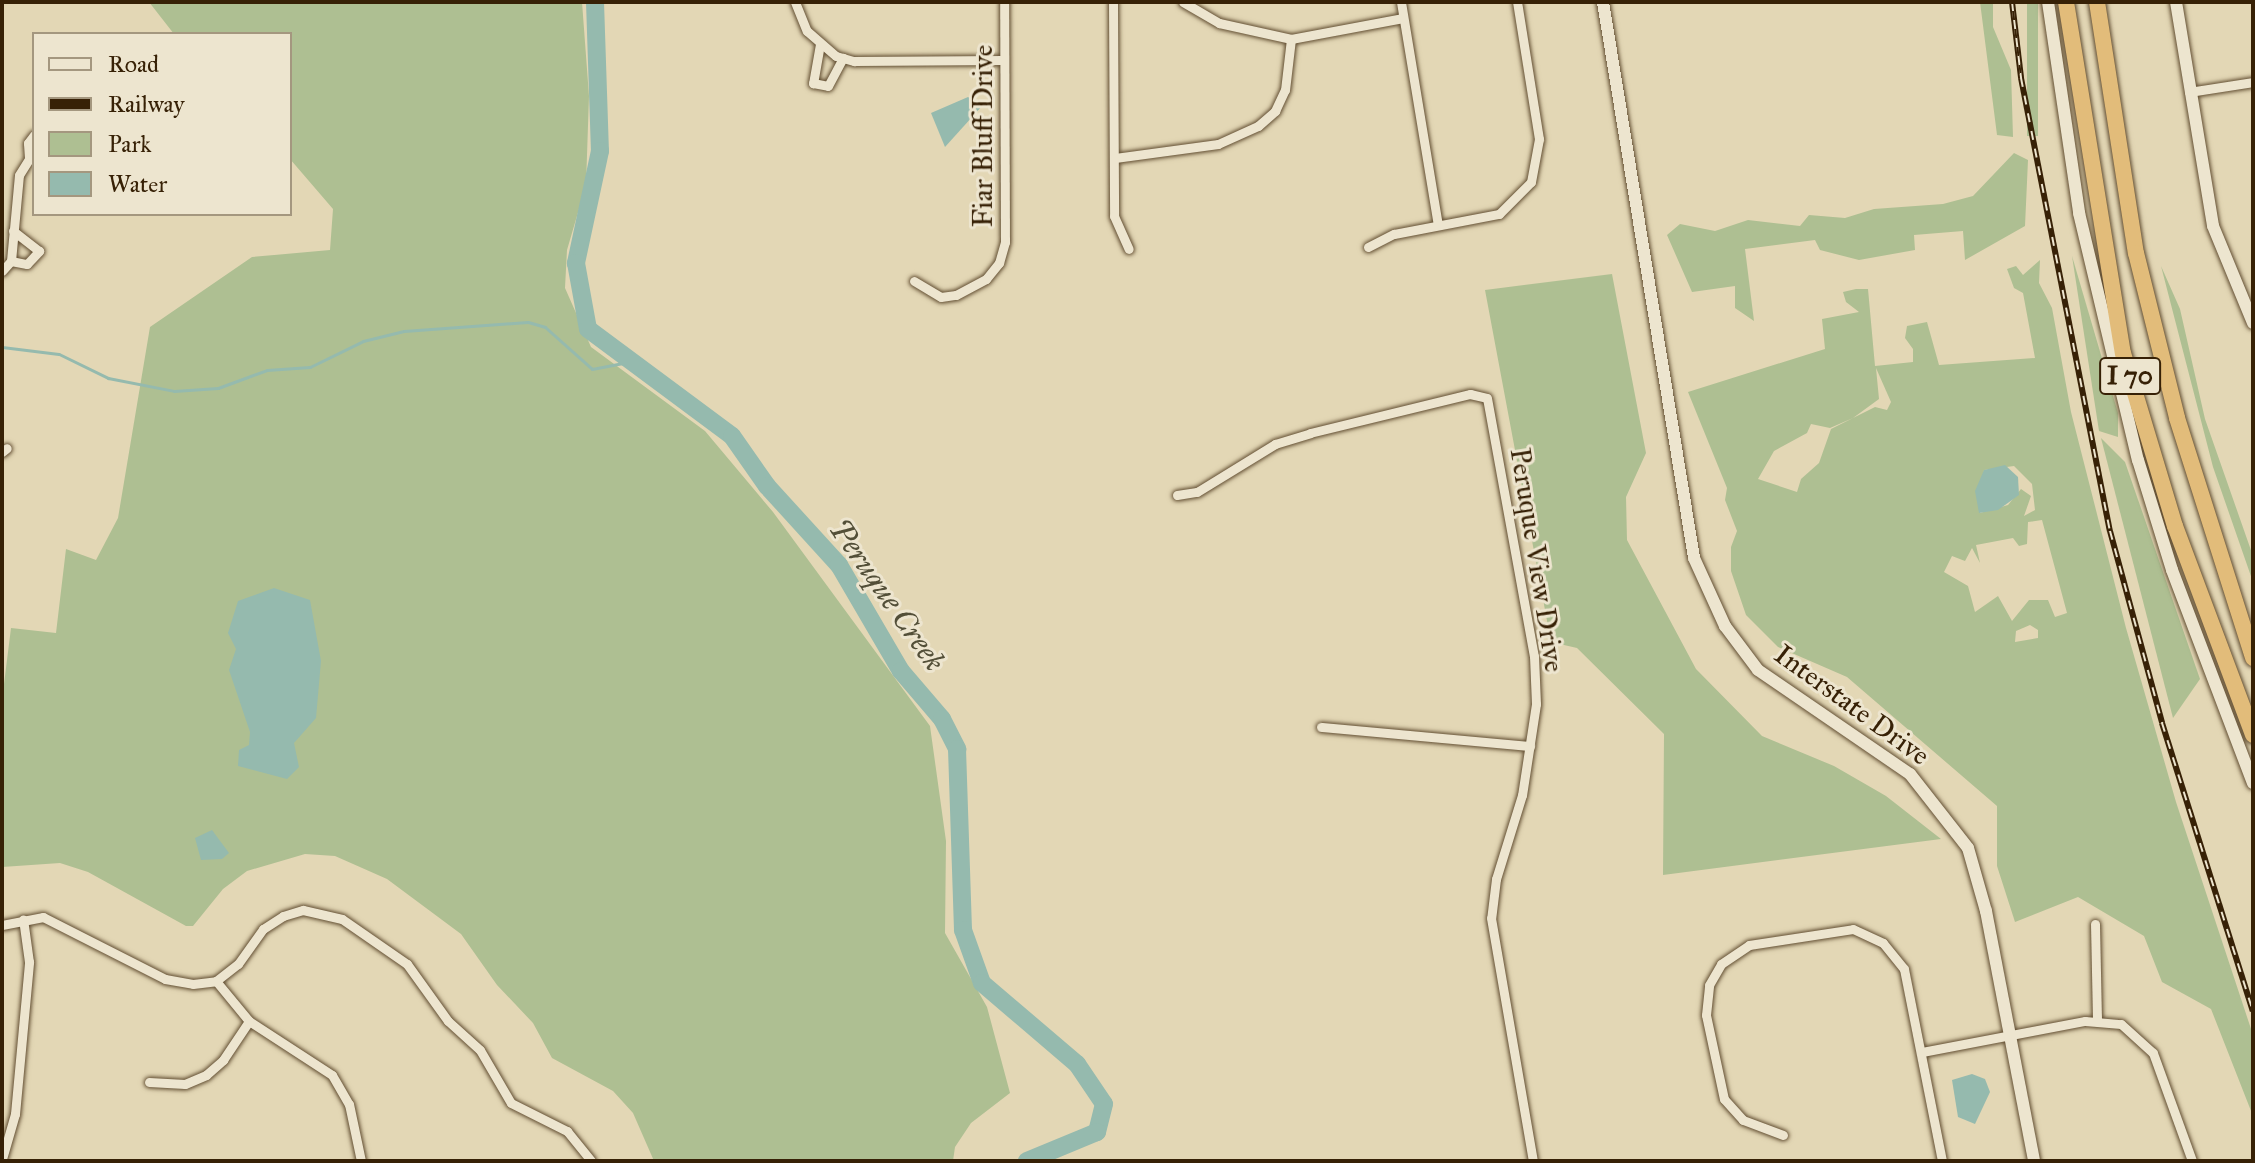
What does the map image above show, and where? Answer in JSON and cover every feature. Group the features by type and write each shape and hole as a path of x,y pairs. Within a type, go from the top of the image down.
{"highway":[{"name":"I 70","path":"2066,2 2123,353 2175,526 2253,735"},
{"name":"I 70","path":"2097,2 2136,253 2177,418 2253,658"}],"main road":[{"name":"Interstate Drive","path":"1603,2 1694,558 1725,626 1758,670 1910,774 1968,848 1986,911 2034,1161"},
{"path":"2048,2 2082,227 2134,445 2177,585 2253,783"},
{"path":"2176,2 2213,226 2253,323"}],"street":[{"path":"795,2 807,31 820,44 843,58 1003,60"},
{"name":"Fiar Bluff Drive","path":"914,281 941,297 956,295 986,279 999,263 1005,242 1004,2"},
{"path":"1113,2 1114,216 1129,249"},
{"path":"1183,2 1219,23 1291,39 1403,18"},
{"path":"1401,2 1438,225"},
{"path":"1368,247 1394,234 1499,214 1531,182 1539,139 1517,2"},
{"path":"1115,158 1218,144 1248,133 1275,111 1285,90 1291,39"},
{"path":"820,44 813,83 828,86 843,58"},
{"path":"2189,92 2253,82"},
{"path":"2,271 11,261 19,175 31,155"},
{"path":"11,261 34,261 39,251 13,231"},
{"name":"Peruque View Drive","path":"1177,495 1197,492 1275,444 1432,401 1481,394 1491,408 1531,631 1536,704 1522,795 1494,888 1491,918 1533,1161"},
{"path":"1321,727 1530,746"},
{"path":"2,925 43,917 69,927 165,979 193,984 216,981 283,916 303,910 342,919 407,964 448,1021 480,1050 511,1103 567,1131 591,1161"},
{"path":"2,1159 13,1129 29,962 23,919"},
{"path":"2095,924 2097,1019"},
{"path":"1783,1135 1737,1115 1719,1086 1707,993 1721,964 1739,949 1831,929 1853,929 1874,937 1904,969 1942,1161"},
{"path":"216,981 249,1021 332,1075 349,1104 357,1160"},
{"path":"1922,1052 2097,1019 2133,1030 2153,1053 2192,1161"},
{"path":"149,1082 185,1084 206,1075 223,1060 249,1021"}],"green space":[{"path":"149,2 582,2 589,96 586,185 567,250 565,288 591,347 705,431 773,512 930,726 946,841 945,933 987,1007 1010,1093 971,1123 955,1147 953,1161 654,1161 633,1113 613,1091 552,1058 533,1023 497,985 461,934 387,879 335,856 305,854 247,871 223,889 193,926 186,926 88,872 60,863 2,867 2,700 11,628 56,633 66,549 96,560 118,518 150,327 252,257 330,250 333,209 292,161 292,32 172,32"},
{"path":"1980,2 1993,2 1993,27 2011,70 2013,137 1997,135"},
{"path":"2027,2 2038,2 2038,136 2027,136"},
{"path":"2014,153 2028,160 2025,226 1965,260 1963,231 1914,235 1915,250 1859,260 1820,250 1815,240 1745,249 1754,321 1735,308 1735,286 1692,292 1667,235 1680,224 1715,231 1748,220 1800,226 1809,215 1845,218 1874,209 1943,204 1973,196"},
{"path":"2072,256 2118,413 2118,437 2099,431"},
{"path":"2040,260 2039,283 2052,308 2071,412 2126,628 2176,802 2253,1035 2253,1116 2211,1009 2162,982 2144,936 2078,897 2015,922 1997,866 1997,806 1847,677 1778,647 1746,615 1731,571 1731,547 1737,531 1725,500 1727,488 1688,392 1825,349 1822,319 1859,312 1846,302 1843,292 1856,289 1868,289 1875,366 1913,362 1913,349 1905,338 1907,326 1927,322 1939,365 2035,358 2023,293 2014,288 2007,269 2016,266 2023,275","holes":["1876,368 1891,402 1887,410 1875,407 1853,418 1879,399","1853,418 1831,429 1819,463 1801,479 1797,492 1758,479 1774,451 1807,433 1811,424 1830,428","2014,466 2032,484 2035,510 2024,516 2031,496 2021,489 2008,505 1980,513 1984,470","2042,520 2067,613 2055,617 2048,600 2029,600 2012,621 1998,596 1975,612 1968,586 1944,572 1952,556 1965,561 1972,548 1980,563 1976,545 2013,538 2019,546 2027,544 2028,522","2030,625 2038,630 2038,638 2015,642 2016,631"]},
{"path":"2161,266 2180,309 2205,419 2253,556 2253,582 2213,467"},
{"path":"1612,274 1646,453 1626,497 1627,540 1696,669 1762,736 1834,766 1886,796 1941,839 1663,875 1664,734 1577,648 1551,642 1485,290"},
{"path":"2101,438 2125,462 2200,679 2173,718"}],"water":[{"path":"968,97 982,106 945,147 931,113"},
{"path":"2005,465 2018,477 2019,495 1998,510 1979,513 1975,491 1984,470"},
{"path":"274,588 310,600 321,661 316,718 294,743 299,767 287,779 238,766 239,750 249,745 250,732 229,670 236,649 228,633 238,601"},
{"path":"212,830 229,853 222,859 201,860 195,838"},
{"path":"1972,1074 1985,1079 1990,1092 1975,1124 1958,1117 1952,1080"}],"waterway":[{"name":"Peruque Creek","path":"595,2 600,151 576,263 588,329 732,436 767,486 839,565 901,671 942,719 957,749 963,930 982,983 1077,1064 1104,1104 1097,1132 1027,1161"},
{"path":"2,347 59,354 108,378 174,391 218,388 267,370 310,367 363,341 404,331 528,322 545,327 592,369 633,361"}],"railway":[{"path":"2012,2 2021,78 2110,531 2162,723 2253,1011"}]}
